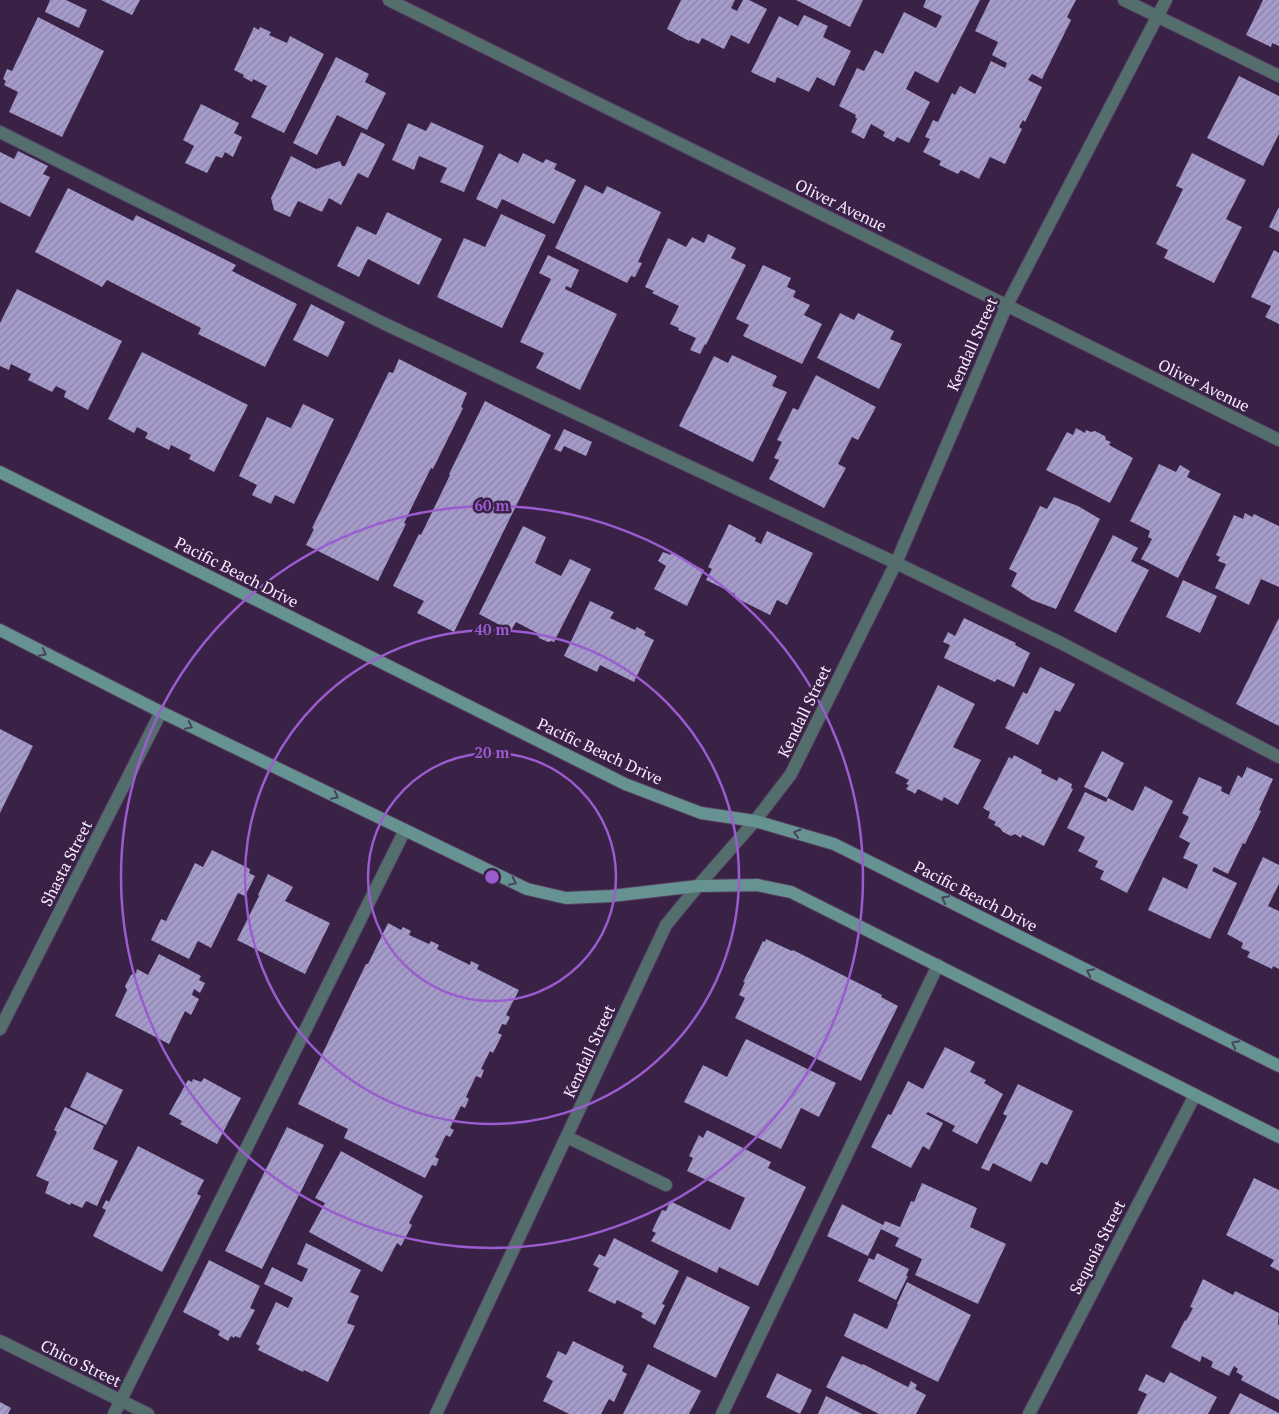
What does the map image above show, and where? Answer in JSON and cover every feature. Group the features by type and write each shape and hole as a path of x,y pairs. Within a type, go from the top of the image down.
{"street":[{"name":"Oliver Avenue","path":"389,0 1279,440"},
{"path":"1124,0 1279,76"},
{"name":"Kendall Street","path":"436,1414 666,925 755,821 791,774 896,562 1006,305 1166,0"},
{"path":"0,132 385,324 896,562 1061,643 1279,758"},
{"name":"Pacific Beach Drive","path":"0,472 625,784 701,813 755,821 834,844 1279,1066"},
{"path":"0,630 161,712 527,888 566,898 611,896 698,886 757,885 791,892 1279,1137"},
{"name":"Shasta Street","path":"0,1029 161,712"},
{"path":"114,1414 405,830"},
{"path":"722,1414 938,965"},
{"name":"Sequoia Street","path":"1029,1414 1195,1095"},
{"path":"567,1137 666,1185"},
{"name":"Chico Street","path":"0,1341 148,1414"}],"building":[{"path":"50,0 66,0 87,10 79,28 45,12"},
{"path":"101,0 140,0 132,15"},
{"path":"681,0 735,0 731,8 737,11 743,0 749,0 767,9 749,44 731,35 724,49 702,38 699,44 689,41 667,29"},
{"path":"796,0 863,0 850,27"},
{"path":"926,0 980,0 938,83 915,71 906,89 930,102 909,143 897,137 894,142 883,136 885,132 871,124 864,139 851,132 857,119 856,115 839,106 857,68 864,71 875,50 883,54 904,12 936,28 942,16 923,7"},
{"path":"990,0 1076,0 1067,17 1071,20 1042,79 1032,74 1028,80 1042,87 1025,122 1023,120 1019,127 1022,129 1005,164 990,157 979,179 961,170 958,174 939,165 941,161 923,152 930,139 925,137 933,120 938,122 952,93 955,95 960,86 975,94 991,61 1005,68 1007,63 992,55 998,42 975,31"},
{"path":"1263,0 1279,0 1279,46 1272,43 1271,47 1246,35"},
{"path":"804,15 828,26 823,37 851,51 834,86 817,77 809,92 777,77 775,83 751,72 779,16 798,26"},
{"path":"38,17 104,51 62,137 9,112 18,92 4,85 6,81 3,79 7,69 12,71"},
{"path":"254,27 259,30 260,27 271,32 269,35 287,43 290,36 324,54 284,133 251,117 267,86 253,79 252,82 234,70"},
{"path":"336,57 369,74 365,82 386,93 367,130 337,115 317,155 293,143"},
{"path":"1239,76 1279,96 1279,134 1263,166 1207,138"},
{"path":"201,104 239,123 234,133 242,137 233,157 225,152 222,158 216,156 207,173 185,163 194,146 183,140"},
{"path":"431,122 484,146 464,192 440,182 447,168 419,156 414,170 392,160 408,123 426,131"},
{"path":"361,132 385,144 368,178 358,173 341,205 329,198 322,212 298,201 290,217 274,210 271,198 291,156 316,169 340,161 342,166 345,166"},
{"path":"18,151 48,166 43,174 50,177 30,217 0,202 0,152 14,159"},
{"path":"499,153 518,163 523,153 543,163 546,159 557,164 554,169 576,180 554,224 502,199 497,209 476,199"},
{"path":"1192,153 1246,180 1226,219 1242,227 1214,283 1164,258 1168,250 1156,244 1183,189 1176,186"},
{"path":"585,185 603,194 607,186 661,212 638,262 642,263 635,277 631,276 627,283 555,248"},
{"path":"68,188 133,221 136,215 236,265 232,271 297,304 265,367 198,334 201,328 107,280 102,287 35,252"},
{"path":"1279,207 1279,232 1269,227"},
{"path":"387,212 442,239 419,285 368,259 359,277 337,266 357,226 376,235"},
{"path":"501,214 546,235 502,328 437,297 464,238 485,247"},
{"path":"708,234 736,248 731,258 746,265 700,354 690,350 696,338 670,324 679,306 652,293 654,291 645,287 668,238 686,247 692,237 704,243"},
{"path":"1274,250 1279,253 1279,324 1265,317 1271,306 1251,297"},
{"path":"548,255 579,270 571,288 566,286 565,289 617,314 580,390 536,368 544,353 520,342 551,279 539,273"},
{"path":"763,265 791,278 787,287 796,291 793,297 810,305 804,315 822,324 802,364 743,336 749,325 736,319"},
{"path":"17,289 122,341 88,410 64,397 66,391 56,386 52,392 28,380 31,374 11,364 9,370 0,366 0,323"},
{"path":"311,304 345,322 328,357 293,340"},
{"path":"840,313 854,320 858,313 894,331 890,339 902,344 879,389 817,358"},
{"path":"142,352 248,405 214,472 189,459 191,455 171,445 169,450 145,438 148,433 137,427 134,433 108,419"},
{"path":"732,355 777,376 772,386 787,392 753,462 679,426 714,356 728,363"},
{"path":"399,359 467,393 461,407 463,408 433,469 431,468 378,581 306,545 314,529 312,528 389,372 393,373"},
{"path":"816,375 876,407 858,440 852,437 838,464 846,468 824,508 769,479 779,460 774,458 782,442 777,440 793,408 798,410"},
{"path":"485,401 551,435 454,632 417,613 424,601 393,586 419,534 421,535"},
{"path":"303,404 334,419 294,504 275,495 271,504 252,495 257,485 239,476 267,417 291,428"},
{"path":"1076,428 1085,433 1086,430 1095,431 1105,436 1106,440 1111,442 1109,445 1133,458 1110,503 1046,470 1067,432 1073,435"},
{"path":"564,429 592,442 586,456 564,446 561,452 554,449"},
{"path":"1159,464 1176,472 1180,465 1190,471 1187,477 1221,494 1178,578 1141,559 1152,539 1148,537 1150,531 1130,521"},
{"path":"1054,497 1078,506 1100,519 1056,609 1032,600 1011,586 1017,573 1009,569 1040,506 1047,509"},
{"path":"1245,513 1252,517 1254,514 1279,526 1279,587 1261,579 1249,605 1215,588 1226,564 1218,561 1220,557 1216,555 1234,515 1243,519"},
{"path":"729,524 756,538 755,541 761,544 767,531 813,553 787,605 777,600 770,615 734,597 735,594 706,580 712,569 708,567"},
{"path":"523,526 546,537 535,563 561,576 570,559 591,569 554,642 548,642 539,638 537,633 516,622 511,631 479,614"},
{"path":"1113,535 1138,548 1131,561 1149,570 1116,633 1074,611"},
{"path":"663,552 671,555 671,553 704,570 687,606 654,589 666,566 658,561"},
{"path":"1183,580 1217,596 1200,633 1166,617"},
{"path":"590,601 614,612 610,618 635,630 637,627 646,632 644,635 654,640 634,682 600,665 597,672 564,656"},
{"path":"964,618 1016,643 1015,645 1030,653 1014,687 997,679 995,682 944,658 950,645 943,642 948,632 955,636"},
{"path":"1279,618 1279,726 1236,704"},
{"path":"1040,667 1075,684 1060,712 1055,710 1038,745 1005,728 1023,692 1027,694"},
{"path":"938,685 975,704 953,747 981,760 958,805 944,797 942,801 918,789 915,794 906,789 909,785 906,784 909,780 895,773"},
{"path":"0,729 33,746 0,813"},
{"path":"1102,751 1124,763 1107,798 1084,787"},
{"path":"1014,755 1042,770 1041,773 1057,781 1059,777 1072,784 1071,788 1073,789 1044,846 1022,835 1021,838 1015,834 1011,836 1003,832 994,825 996,822 988,818 990,812 983,808 1009,757 1012,759"},
{"path":"1247,767 1273,779 1259,810 1261,811 1228,874 1214,867 1212,871 1237,883 1210,939 1148,910 1163,877 1187,889 1198,865 1183,858 1190,843 1179,837 1189,817 1182,813 1199,777 1222,787 1221,791 1229,795 1238,775 1242,778"},
{"path":"1145,786 1173,801 1127,893 1100,879 1104,871 1095,867 1098,861 1078,851 1085,837 1067,828 1085,792 1106,802 1108,798 1133,811"},
{"path":"212,850 250,869 249,873 255,876 245,896 238,893 211,948 198,941 189,959 151,940 161,919 166,921 195,863 203,867"},
{"path":"1263,857 1279,865 1279,884 1268,906 1279,911 1279,969 1273,966 1272,969 1247,957 1250,952 1241,948 1243,943 1227,934"},
{"path":"268,874 293,887 285,901 330,923 305,974 237,940"},
{"path":"388,923 401,930 403,927 411,931 409,935 429,944 431,941 439,945 437,949 470,965 471,961 479,965 477,969 519,990 506,1015 510,1017 506,1025 502,1024 498,1033 502,1035 493,1053 490,1051 481,1069 484,1070 481,1078 476,1076 466,1097 469,1099 465,1108 461,1106 450,1128 454,1130 450,1137 446,1135 435,1157 439,1159 436,1166 432,1165 425,1178 344,1138 348,1129 298,1104"},
{"path":"766,939 793,950 882,995 881,997 898,1006 861,1081 735,1018 745,998 739,995 745,982 743,982 763,941 765,942"},
{"path":"159,954 201,976 199,980 205,983 200,993 194,989 192,995 199,999 191,1015 185,1011 169,1044 115,1016 127,990 125,986 131,975 136,973 137,969 148,975"},
{"path":"746,1039 836,1083 819,1117 801,1108 781,1149 684,1102 703,1065 727,1077"},
{"path":"945,1047 975,1062 970,1072 986,1080 984,1083 1003,1094 977,1144 952,1131 955,1126 928,1112 926,1114 943,1123 929,1150 923,1146 911,1168 871,1147 888,1114 891,1115 908,1081 923,1089"},
{"path":"87,1072 123,1090 106,1125 70,1107"},
{"path":"204,1078 241,1098 217,1144 180,1124 182,1121 169,1114 188,1080 192,1082 193,1079 201,1082"},
{"path":"1018,1084 1073,1111 1047,1165 1041,1162 1031,1182 993,1163 989,1171 981,1168 1007,1116 1003,1114"},
{"path":"65,1107 104,1126 93,1149 118,1161 97,1206 86,1201 82,1208 71,1203 70,1205 45,1193 49,1182 36,1176 57,1132 54,1130"},
{"path":"287,1127 324,1145 262,1269 225,1251"},
{"path":"707,1130 771,1162 768,1168 806,1187 758,1286 719,1267 717,1273 651,1241 656,1233 652,1231 662,1210 666,1211 670,1201 730,1230 745,1198 687,1171 693,1158 689,1156 699,1135 703,1138"},
{"path":"138,1146 204,1180 197,1194 201,1196 162,1272 93,1236 106,1210 102,1208 106,1200 109,1202"},
{"path":"341,1151 423,1196 409,1223 412,1225 401,1246 397,1243 382,1272 309,1232 325,1203 315,1198"},
{"path":"1254,1178 1279,1190 1279,1271 1270,1266 1274,1260 1226,1235"},
{"path":"922,1183 977,1208 970,1227 1006,1244 978,1304 915,1275 922,1259 895,1246 899,1238 881,1229 868,1256 827,1236 842,1204 883,1225 885,1221 900,1227 911,1201 914,1202"},
{"path":"614,1238 679,1271 662,1304 665,1305 655,1325 641,1317 643,1313 617,1300 615,1304 588,1291 599,1268 593,1265 599,1254 605,1257"},
{"path":"306,1243 361,1270 350,1292 359,1296 347,1323 355,1326 328,1382 258,1350 260,1346 256,1344 276,1302 288,1308 293,1298 264,1284 272,1267 302,1282 308,1269 297,1264"},
{"path":"877,1253 909,1269 906,1276 908,1276 896,1300 858,1281 869,1258 874,1260"},
{"path":"209,1260 260,1286 250,1308 255,1310 240,1338 231,1336 228,1341 218,1335 220,1331 183,1312"},
{"path":"687,1276 750,1307 716,1378 653,1347"},
{"path":"1203,1279 1233,1295 1235,1291 1279,1313 1279,1400 1241,1380 1243,1376 1236,1372 1238,1369 1234,1366 1229,1376 1211,1367 1213,1362 1202,1356 1200,1362 1171,1347 1193,1308 1190,1307"},
{"path":"907,1282 971,1315 938,1382 844,1336 854,1313 887,1329"},
{"path":"573,1341 624,1366 622,1371 627,1374 614,1402 609,1399 601,1414 569,1414 543,1401 553,1381 546,1377 558,1351 566,1355"},
{"path":"842,1356 863,1364 908,1387 911,1381 917,1385 915,1389 926,1395 916,1414 879,1414 826,1387"},
{"path":"648,1364 701,1391 689,1414 623,1414"},
{"path":"1170,1372 1217,1397 1208,1414 1137,1414 1147,1394 1138,1390 1146,1374 1164,1383"},
{"path":"777,1373 812,1390 800,1414 766,1397"},
{"path":"1240,1393 1279,1413 1279,1414 1229,1414"},
{"path":"826,1396 862,1414 818,1414"},
{"path":"0,1402 11,1408 8,1414 0,1414"}]}
